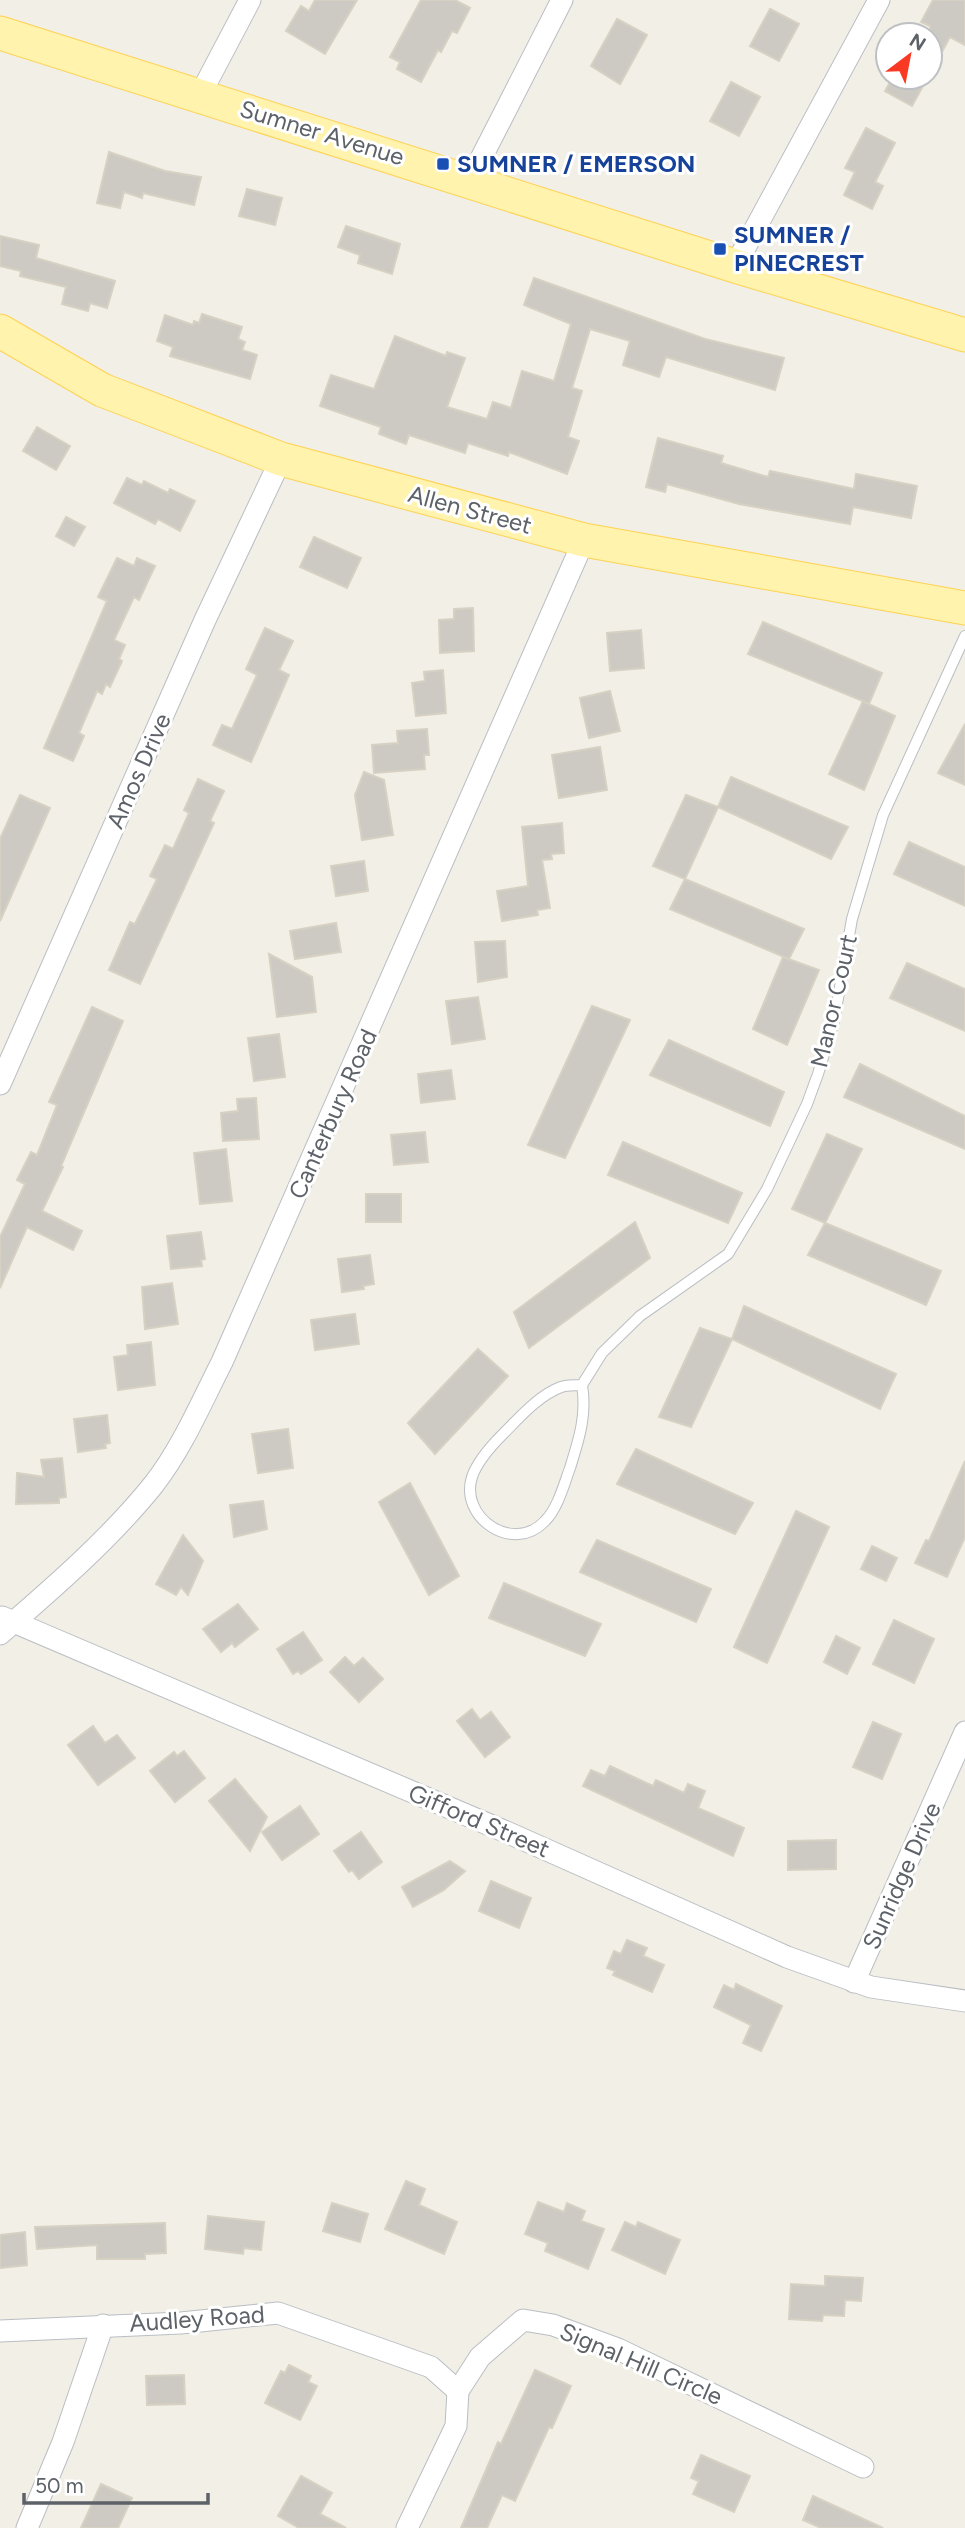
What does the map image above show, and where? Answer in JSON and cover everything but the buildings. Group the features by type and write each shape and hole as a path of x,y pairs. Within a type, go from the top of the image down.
{"main road":[{"name":"Sumner Avenue","path":"0,33 735,266 965,335"},
{"name":"Allen Street","path":"0,331 102,390 281,459 583,540 965,608"}],"street":[{"path":"200,95 250,0"},
{"path":"470,180 562,0"},
{"path":"735,266 879,0"},
{"name":"Amos Drive","path":"0,1084 205,620 281,459"},
{"name":"Canterbury Road","path":"4,1624 131,1510 155,1483 186,1431 239,1325 583,540"},
{"name":"Gifford Street","path":"4,1624 511,1834 787,1956 854,1982 904,1994 965,2001"},
{"name":"Sunridge Drive","path":"854,1982 965,1732"},
{"name":"Audley Road","path":"0,2331 219,2320 259,2312 278,2313 431,2367 458,2391"},
{"name":"Signal Hill Circle","path":"407,2528 456,2426 458,2391 480,2357 523,2320 553,2325 618,2349 863,2468"},
{"path":"27,2528 63,2442 103,2325"}],"lane":[{"name":"Manor Court","path":"582,1385 602,1353 640,1316 728,1254 767,1189 807,1104 818,1074 834,1021 852,919 883,815 965,636"},
{"path":"582,1385 586,1409 577,1445 558,1499 546,1520 526,1535 506,1535 489,1526 472,1501 472,1478 493,1444 526,1412 561,1387 582,1385"}],"place":[{"name":"SUMNER / EMERSON","path":"443,164"},
{"name":"SUMNER / PINECREST","path":"720,249"}]}
